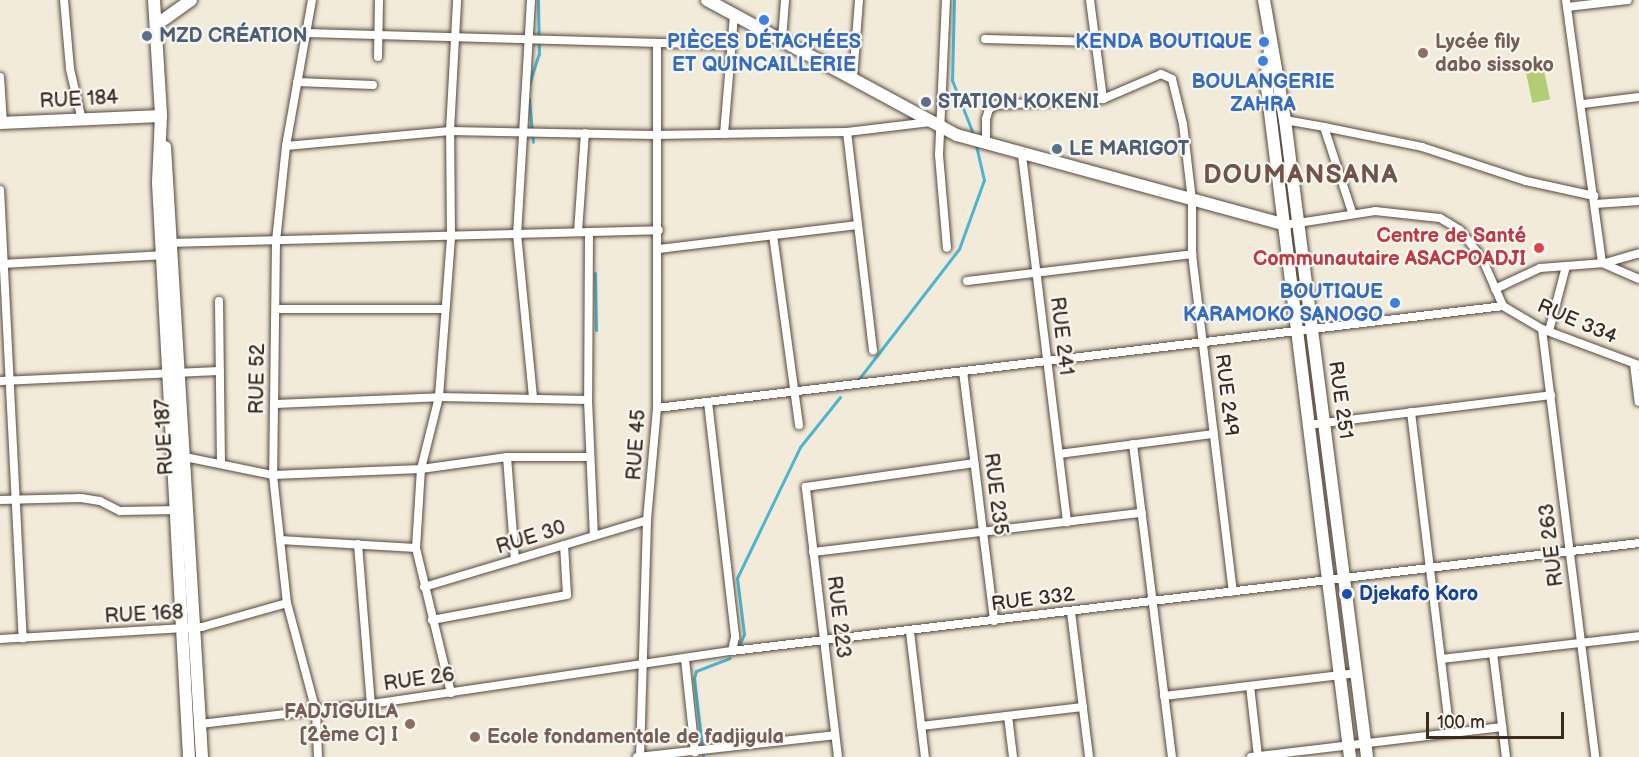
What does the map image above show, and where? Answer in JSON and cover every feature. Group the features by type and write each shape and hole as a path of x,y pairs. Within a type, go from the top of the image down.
{"street":[{"path":"64,0 70,69 82,120"},
{"name":"RUE 187","path":"154,0 189,628 202,757"},
{"path":"156,25 191,0"},
{"name":"RUE 52","path":"312,0 286,146 276,241 273,475 287,603 316,711 318,757"},
{"path":"378,57 379,0"},
{"path":"451,693 416,548 420,469 439,397 451,236 450,131 458,0"},
{"path":"531,0 517,234 533,398"},
{"path":"657,408 1503,306 1482,258 1460,230 1440,218 1375,211 1352,212 1292,225 1192,201 1022,155 930,122 707,0"},
{"path":"782,40 785,0"},
{"path":"853,78 859,0"},
{"path":"946,0 943,127 939,168 947,248"},
{"path":"986,143 986,119 989,109 996,105 1103,99 1090,0"},
{"name":"RUE 251","path":"1264,0 1270,49 1266,80 1311,329 1367,757"},
{"path":"1602,263 1583,104 1567,3 1628,0"},
{"path":"724,134 734,14"},
{"path":"306,33 732,45"},
{"path":"985,39 1096,42"},
{"name":"RUE 45","path":"639,757 647,520 657,408 659,230 654,135 657,43"},
{"name":"RUE 251","path":"1270,49 1277,65 1285,120 1297,330 1350,757"},
{"name":"RUE 249","path":"1103,99 1161,74 1172,79 1183,123 1192,201 1192,254 1233,592"},
{"path":"0,77 1,123"},
{"path":"297,82 373,85"},
{"path":"1583,104 1639,97"},
{"name":"RUE 184","path":"1,123 161,116"},
{"path":"1285,120 1422,147 1526,181 1595,200 1639,201"},
{"path":"286,146 450,131 654,135 847,132 930,122"},
{"path":"1323,127 1352,212"},
{"path":"847,132 873,350"},
{"path":"578,232 585,133"},
{"name":"RUE 241","path":"1022,155 1067,522"},
{"path":"0,190 23,638"},
{"path":"659,249 858,225"},
{"path":"2,264 276,241 659,230"},
{"path":"589,232 588,400 594,536"},
{"path":"773,236 792,392 799,424"},
{"path":"1496,289 1540,268 1602,263 1639,253"},
{"path":"967,281 1192,254"},
{"path":"1602,263 1639,279"},
{"path":"1546,330 1566,266"},
{"path":"219,301 221,464"},
{"name":"RUE 334","path":"1503,306 1546,330 1637,365"},
{"path":"276,309 445,309"},
{"name":"RUE 263","path":"1546,330 1551,395 1595,757"},
{"path":"1637,365 1639,402"},
{"path":"0,381 174,370 219,371"},
{"name":"RUE 187","path":"174,370 185,457 182,510"},
{"name":"RUE 235","path":"963,371 994,621"},
{"path":"1308,425 1551,395"},
{"path":"275,404 439,397 588,400"},
{"path":"708,402 735,637 732,651"},
{"path":"1411,412 1450,733"},
{"path":"1059,454 1214,434"},
{"path":"1133,444 1172,757"},
{"path":"185,457 273,475 420,469 507,457 590,457"},
{"path":"507,457 515,560"},
{"name":"RUE 223","path":"838,757 805,490 811,484 974,463"},
{"path":"0,500 81,498 100,501 120,511 182,510"},
{"path":"813,552 1142,513"},
{"name":"RUE 30","path":"424,587 647,520"},
{"path":"280,540 416,548"},
{"name":"RUE 332","path":"641,664 732,651 910,632 1639,543"},
{"path":"358,544 371,704"},
{"path":"432,620 567,595 564,545"},
{"name":"RUE 168","path":"0,639 189,628 287,603"},
{"path":"1071,612 1089,757"},
{"name":"RUE 187","path":"189,628 189,757"},
{"path":"910,632 925,757"},
{"path":"1441,659 1639,636"},
{"path":"1493,653 1506,757"},
{"path":"685,659 695,752"},
{"name":"RUE 26","path":"200,724 371,704 641,664"},
{"path":"1164,696 1356,673"},
{"path":"1250,686 1255,757 1348,743 1503,727"},
{"path":"921,726 1083,706"},
{"path":"1008,716 1013,757"},
{"path":"639,757 836,735"}],"green space":[{"path":"1543,66 1550,99 1532,103 1525,70"}],"waterway":[{"path":"529,84 539,54 538,0"},
{"path":"954,0 952,80 972,131"},
{"path":"529,99 533,142"},
{"path":"858,380 959,249 984,180 976,145"},
{"path":"595,273 596,330"},
{"path":"739,646 744,634 737,578 800,447 840,397"},
{"path":"702,746 694,678 696,671 730,658"}],"place":[{"name":"PIÈCES DÉTACHÉES ET QUINCAILLERIE","path":"764,20"},
{"name":"MZD CRÉATION","path":"147,36"},
{"name":"KENDA BOUTIQUE","path":"1264,42"},
{"name":"Lycée fily dabo sissoko","path":"1423,53"},
{"name":"BOULANGERIE ZAHRA","path":"1263,61"},
{"name":"STATION KOKENI","path":"926,102"},
{"name":"LE MARIGOT","path":"1057,149"},
{"name":"Centre de Santé Communautaire ASACPOADJI","path":"1539,248"},
{"name":"BOUTIQUE KARAMOKO SANOGO","path":"1395,303"},
{"name":"Djekafo Koro","path":"1347,594"},
{"name":"FADJIGUILA [2ème C] I","path":"410,724"},
{"name":"Ecole fondamentale de fadjigula","path":"475,737"}],"district":[{"name":"DOUMANSANA","path":"1301,176"}]}
